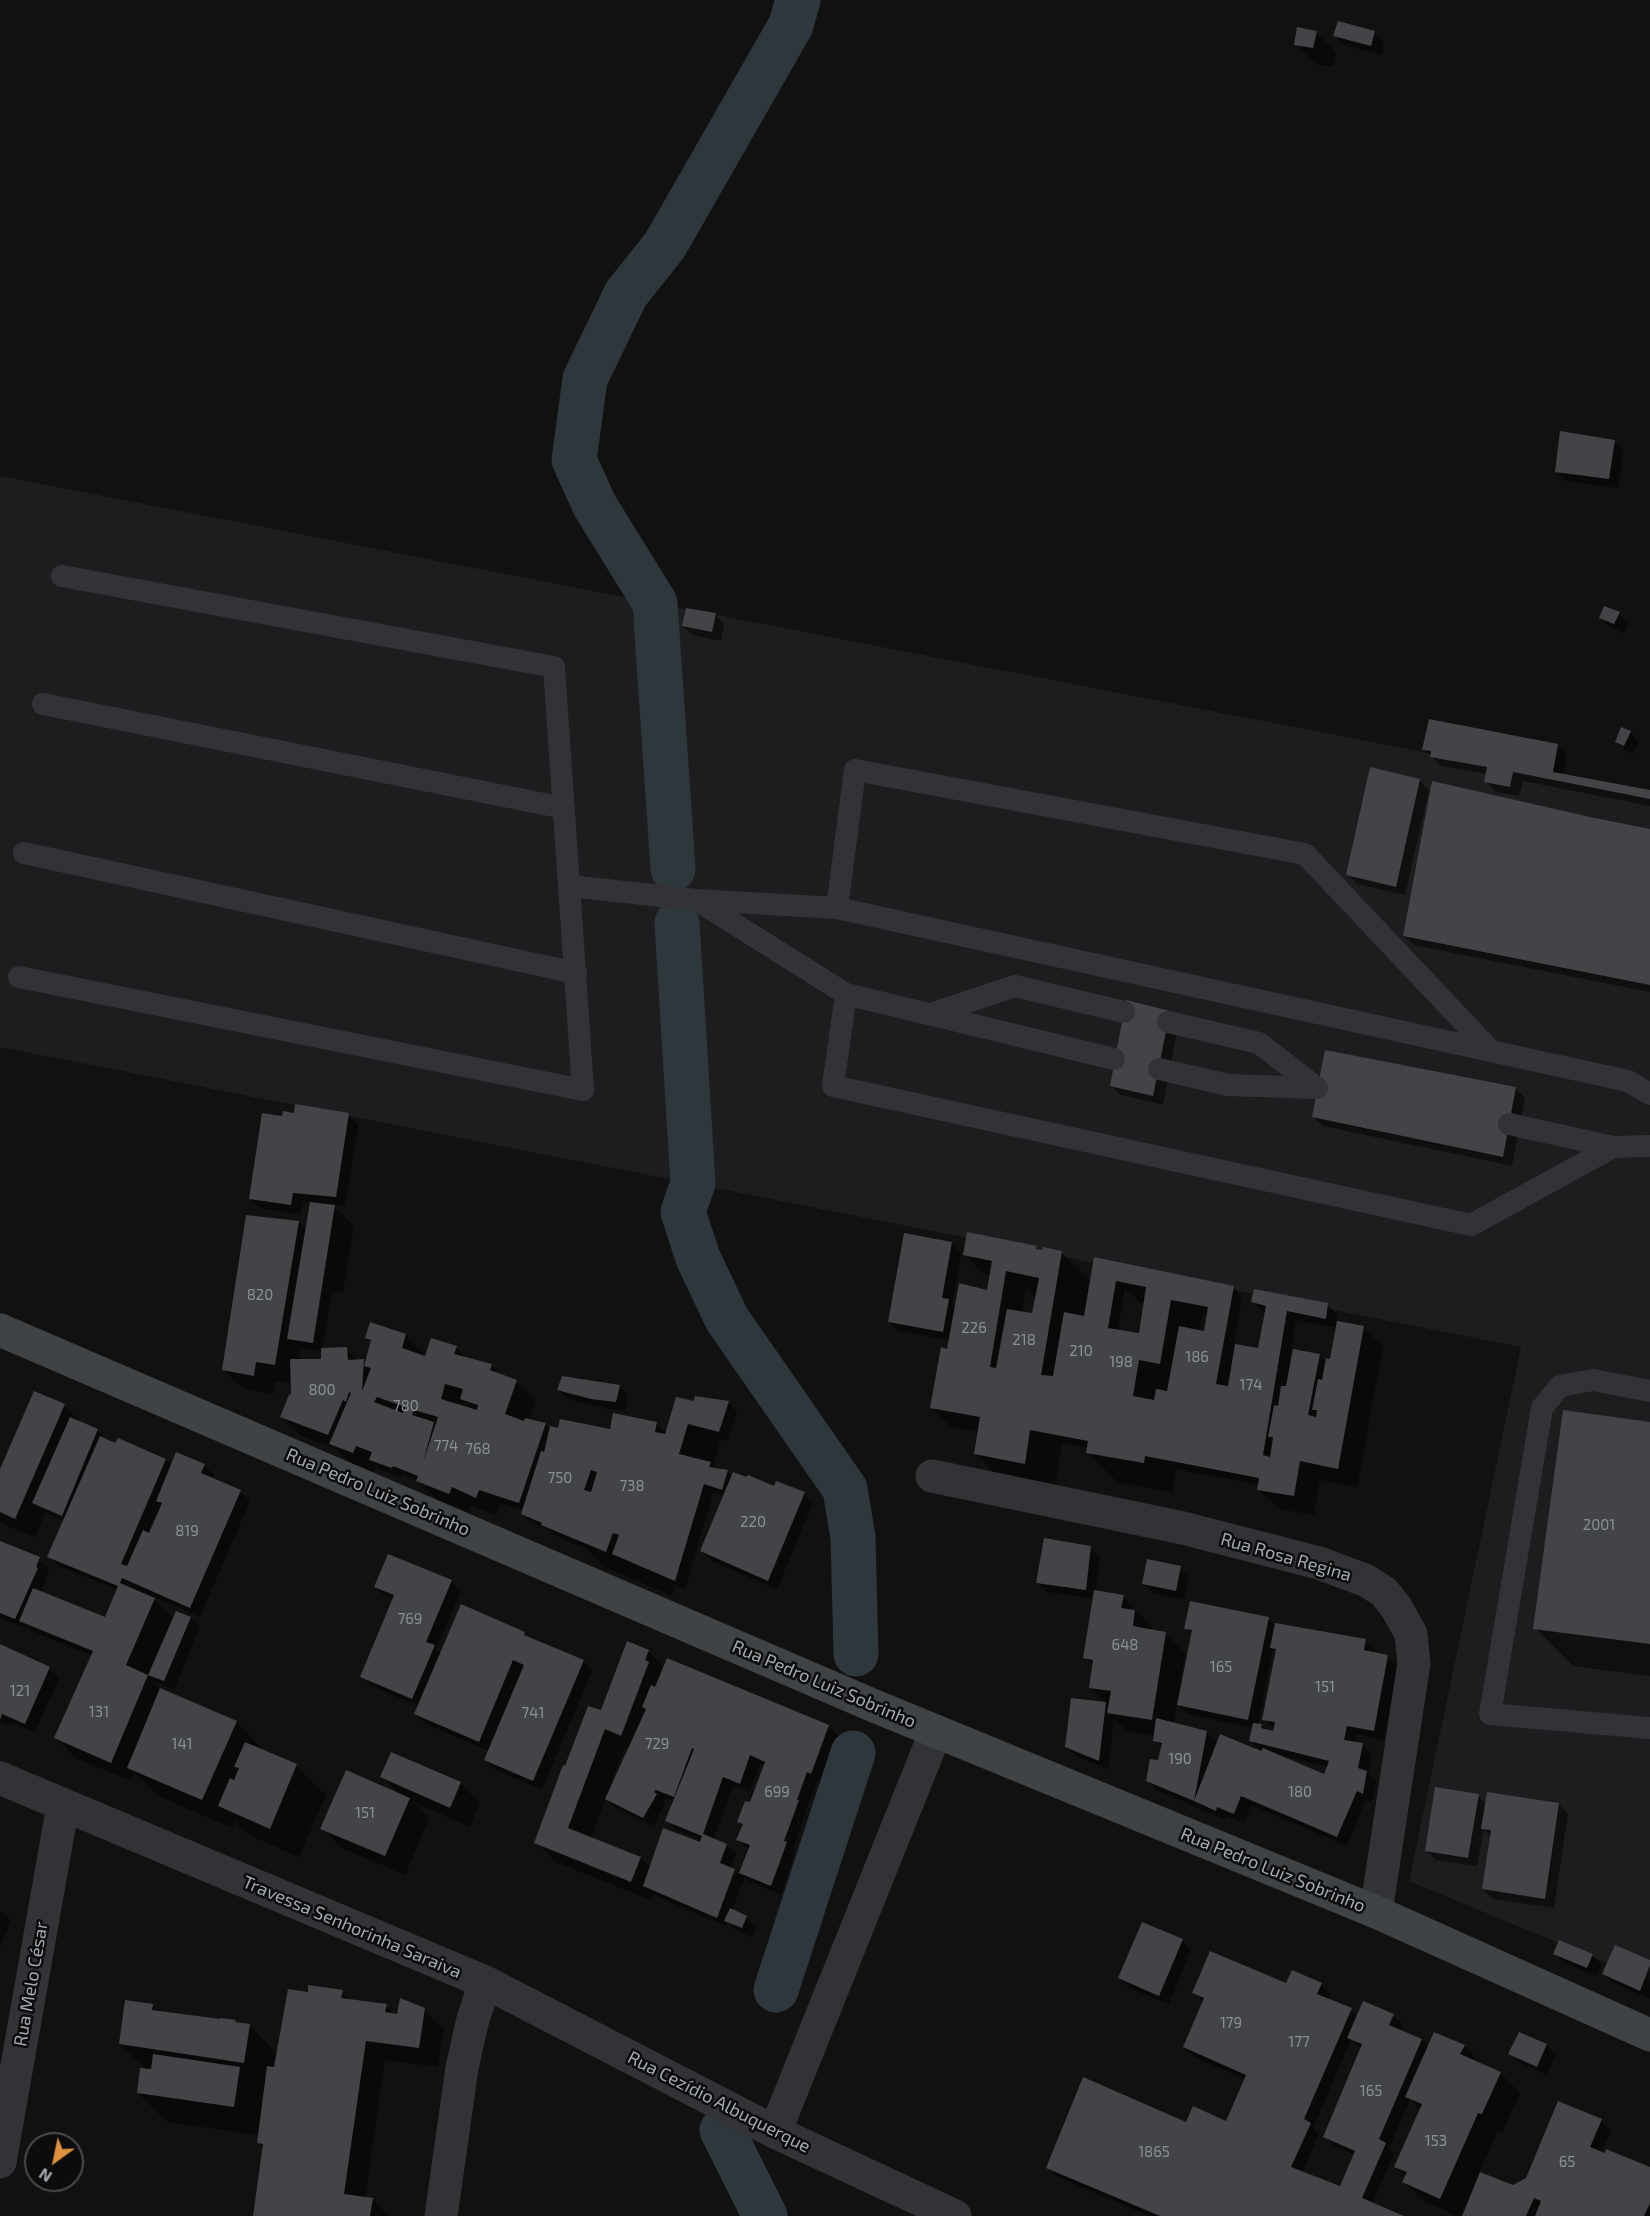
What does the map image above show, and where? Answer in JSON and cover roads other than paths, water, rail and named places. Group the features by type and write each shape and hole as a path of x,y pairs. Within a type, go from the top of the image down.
{"street":[{"name":"Rua Pedro Luiz Sobrinho","path":"0,1330 936,1731 1376,1912 1650,2035"},
{"name":"Rua Rosa Regina","path":"932,1476 1183,1528 1319,1563 1367,1581 1384,1592 1396,1607 1411,1634 1414,1663 1376,1912"},
{"path":"775,2132 936,1731"},
{"name":"Travessa Senhorinha Saraiva","path":"0,1778 485,1982 472,2023 462,2068 441,2216"},
{"name":"Rua Melo César","path":"0,2162 63,1805"},
{"name":"Rua Cezídio Albuquerque","path":"485,1982 775,2132 955,2216"}],"lane":[{"path":"19,977 583,1090 554,667 62,576"},
{"path":"43,704 564,808"},
{"path":"837,908 855,770 1305,854 1491,1051"},
{"path":"24,853 576,972"},
{"path":"570,886 697,900 837,908 1628,1081 1650,1094"},
{"path":"697,900 846,994 1114,1059"},
{"path":"931,1014 1015,986 1124,1012"},
{"path":"846,994 833,1086 1471,1225 1613,1147"},
{"path":"1159,1069 1228,1084 1317,1088 1258,1043 1168,1022"},
{"path":"1509,1124 1613,1147 1650,1146"},
{"path":"1650,1391 1593,1380 1560,1386 1542,1408 1490,1714 1650,1728"}],"waterway":[{"path":"673,869 655,603 595,506 574,460 585,379 626,294 665,245 791,25 798,0"},
{"path":"677,923 693,1183 683,1212 698,1258 727,1319 845,1489 853,1537 856,1654"},
{"path":"776,1990 853,1753"},
{"path":"722,2130 765,2216"}]}
